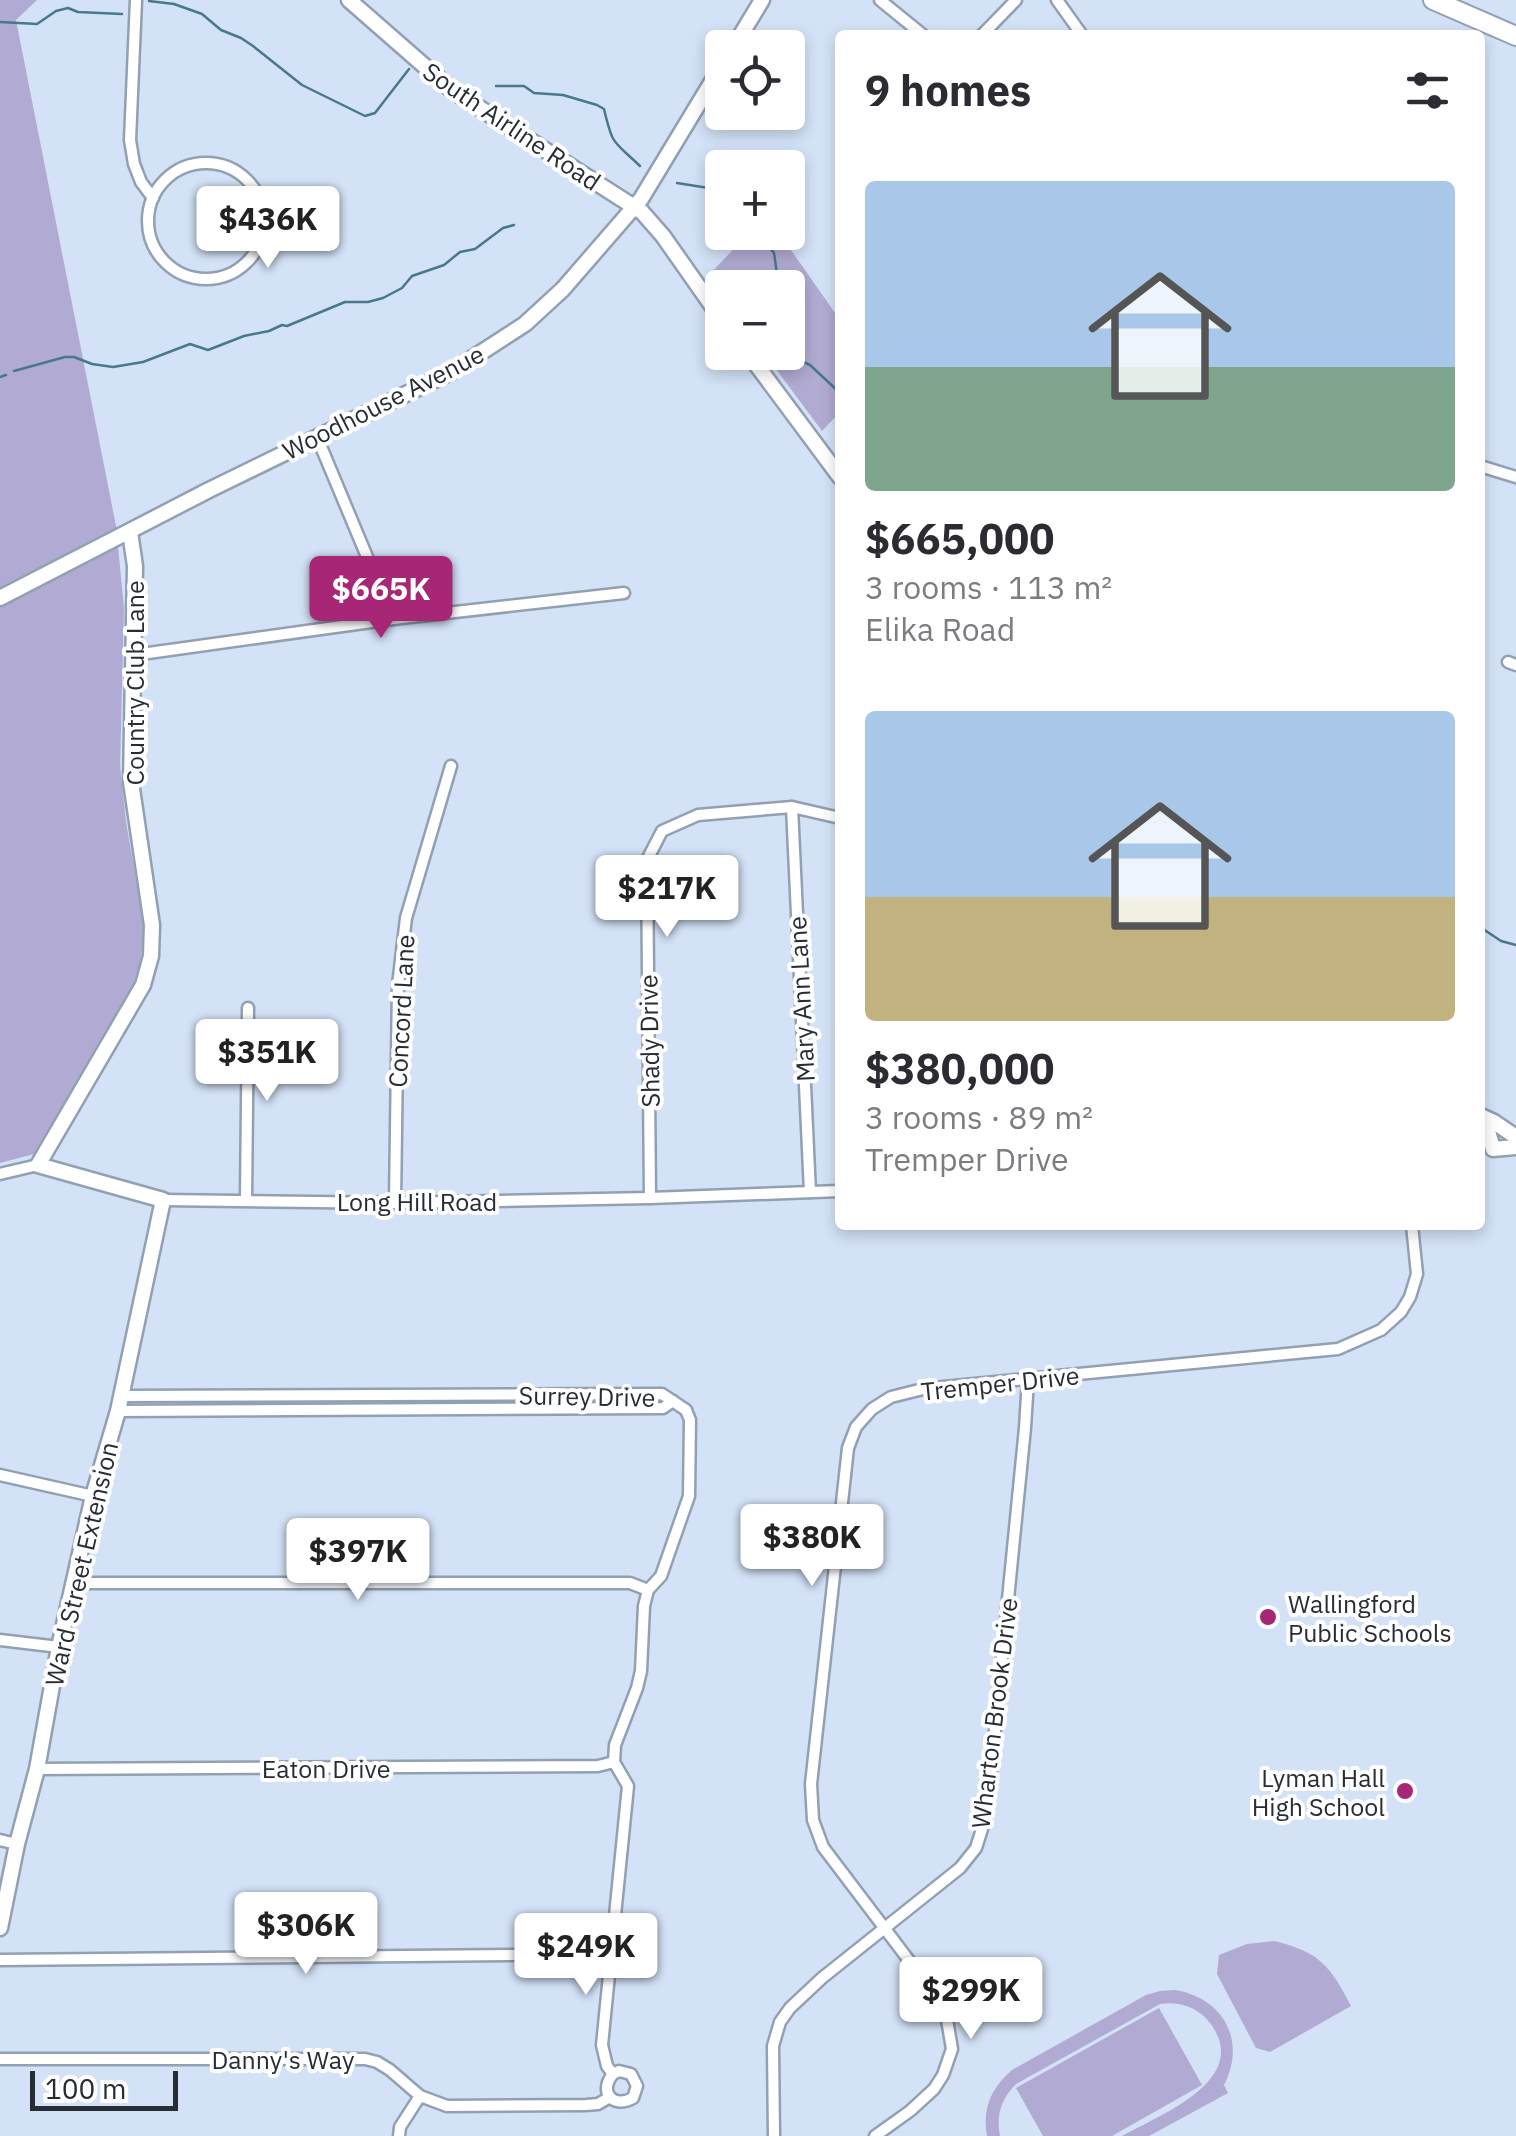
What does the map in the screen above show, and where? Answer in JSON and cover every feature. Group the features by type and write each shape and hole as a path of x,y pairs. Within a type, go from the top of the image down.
{"highway":[{"path":"1434,0 1516,36"}],"main road":[{"name":"South Airline Road","path":"349,0 453,91 634,207 653,224 705,296"},
{"path":"744,30 762,0"},
{"name":"Woodhouse Avenue","path":"0,598 451,372 511,334 552,300 634,207 705,94"},
{"path":"760,370 835,470"},
{"name":"Country Club Lane","path":"38,1164 143,985 151,956 152,925 131,782 135,566 130,532"},
{"path":"1485,1119 1516,1138"},
{"path":"1486,1150 1516,1147"},
{"name":"Long Hill Road","path":"38,1164 164,1200"},
{"name":"Ward Street Extension","path":"0,1928 93,1496 119,1404 164,1200"}],"street":[{"path":"136,0 130,140 134,164 153,198"},
{"path":"880,0 917,30"},
{"path":"987,30 1016,0"},
{"path":"1057,0 1078,30"},
{"path":"200,163 230,168 254,187 261,200 264,230 260,245 241,269 228,276 198,280 183,275 159,256 152,243 148,212 153,198 160,185 185,167 200,163"},
{"path":"318,437 393,619"},
{"path":"1485,468 1516,477"},
{"path":"134,655 393,619 624,594"},
{"name":"Concord Lane","path":"395,1203 398,985 406,918 451,766"},
{"name":"Shady Drive","path":"650,1198 646,860 662,831 698,815 792,807 835,817"},
{"name":"Mary Ann Lane","path":"792,807 810,1192"},
{"path":"246,1199 248,1008"},
{"path":"0,1174 38,1164"},
{"name":"Long Hill Road","path":"164,1200 395,1203 835,1191"},
{"name":"Tremper Drive","path":"875,2136 934,2089 952,2049 946,2008 824,1847 816,1833 812,1811 812,1772 848,1448 856,1427 892,1397 924,1389 1338,1349 1376,1334 1410,1297 1417,1274 1413,1230"},
{"name":"Wharton Brook Drive","path":"774,2136 772,2061 780,2022 809,1990 960,1868 976,1848 993,1750 1028,1380"},
{"name":"Surrey Drive","path":"119,1404 663,1408 673,1401 686,1410 690,1420 690,1485 661,1576 648,1590"},
{"path":"0,1475 93,1496"},
{"path":"74,1583 630,1583 648,1590 642,1671 615,1745 614,1762 628,1786 602,2045 613,2074"},
{"path":"0,1640 59,1647"},
{"name":"Eaton Drive","path":"37,1769 598,1766 614,1762"},
{"path":"0,1840 18,1844"},
{"path":"0,1960 611,1954"},
{"name":"Danny's Way","path":"0,2059 366,2060 390,2070 420,2096 447,2106 598,2104 610,2097"},
{"path":"613,2074 632,2074 638,2086 633,2098 615,2101 610,2097 606,2088 613,2074"},
{"path":"399,2136 400,2127 420,2096"}],"shaded area":[{"path":"0,0 37,0 16,20 116,526 124,608 120,766 144,926 141,959 130,995 38,1153 0,1163"},
{"path":"733,250 791,250 805,270 714,270"},
{"path":"805,270 835,313 835,417 822,431 777,370 805,370"},
{"path":"1274,1941 1302,1950 1322,1963 1351,2006 1270,2052 1256,2048 1217,1974 1219,1955 1247,1944"},
{"path":"1175,1990 1206,2002 1226,2024 1233,2052 1224,2085 1228,2093 1149,2136 1122,2136 1196,2093 1220,2062 1220,2043 1205,2017 1188,2006 1160,2004 1016,2084 1001,2108 1000,2136 987,2136 990,2100 1012,2070 1146,1995"},
{"path":"1159,2008 1202,2085 1112,2136 1043,2136 1016,2088"}],"waterway":[{"path":"149,1 174,4 202,14 221,30 253,46 302,85 365,116 375,113 409,69"},
{"path":"0,22 37,24 68,8 122,14"},
{"path":"496,86 524,86 534,93 563,95 597,105 604,109 615,142 640,166"},
{"path":"677,183 705,187"},
{"path":"14,371 65,357 113,367 143,362 190,344 208,350 287,326 345,302 383,298 402,288 412,276 444,265 460,252 475,249 503,228 514,225"},
{"path":"772,250 776,270"},
{"path":"805,363 835,388"},
{"path":"0,377 6,375"},
{"path":"1485,930 1516,945"}],"place":[{"name":"Wallingford Public Schools","path":"1268,1617"},
{"name":"Lyman Hall High School","path":"1405,1791"}]}
